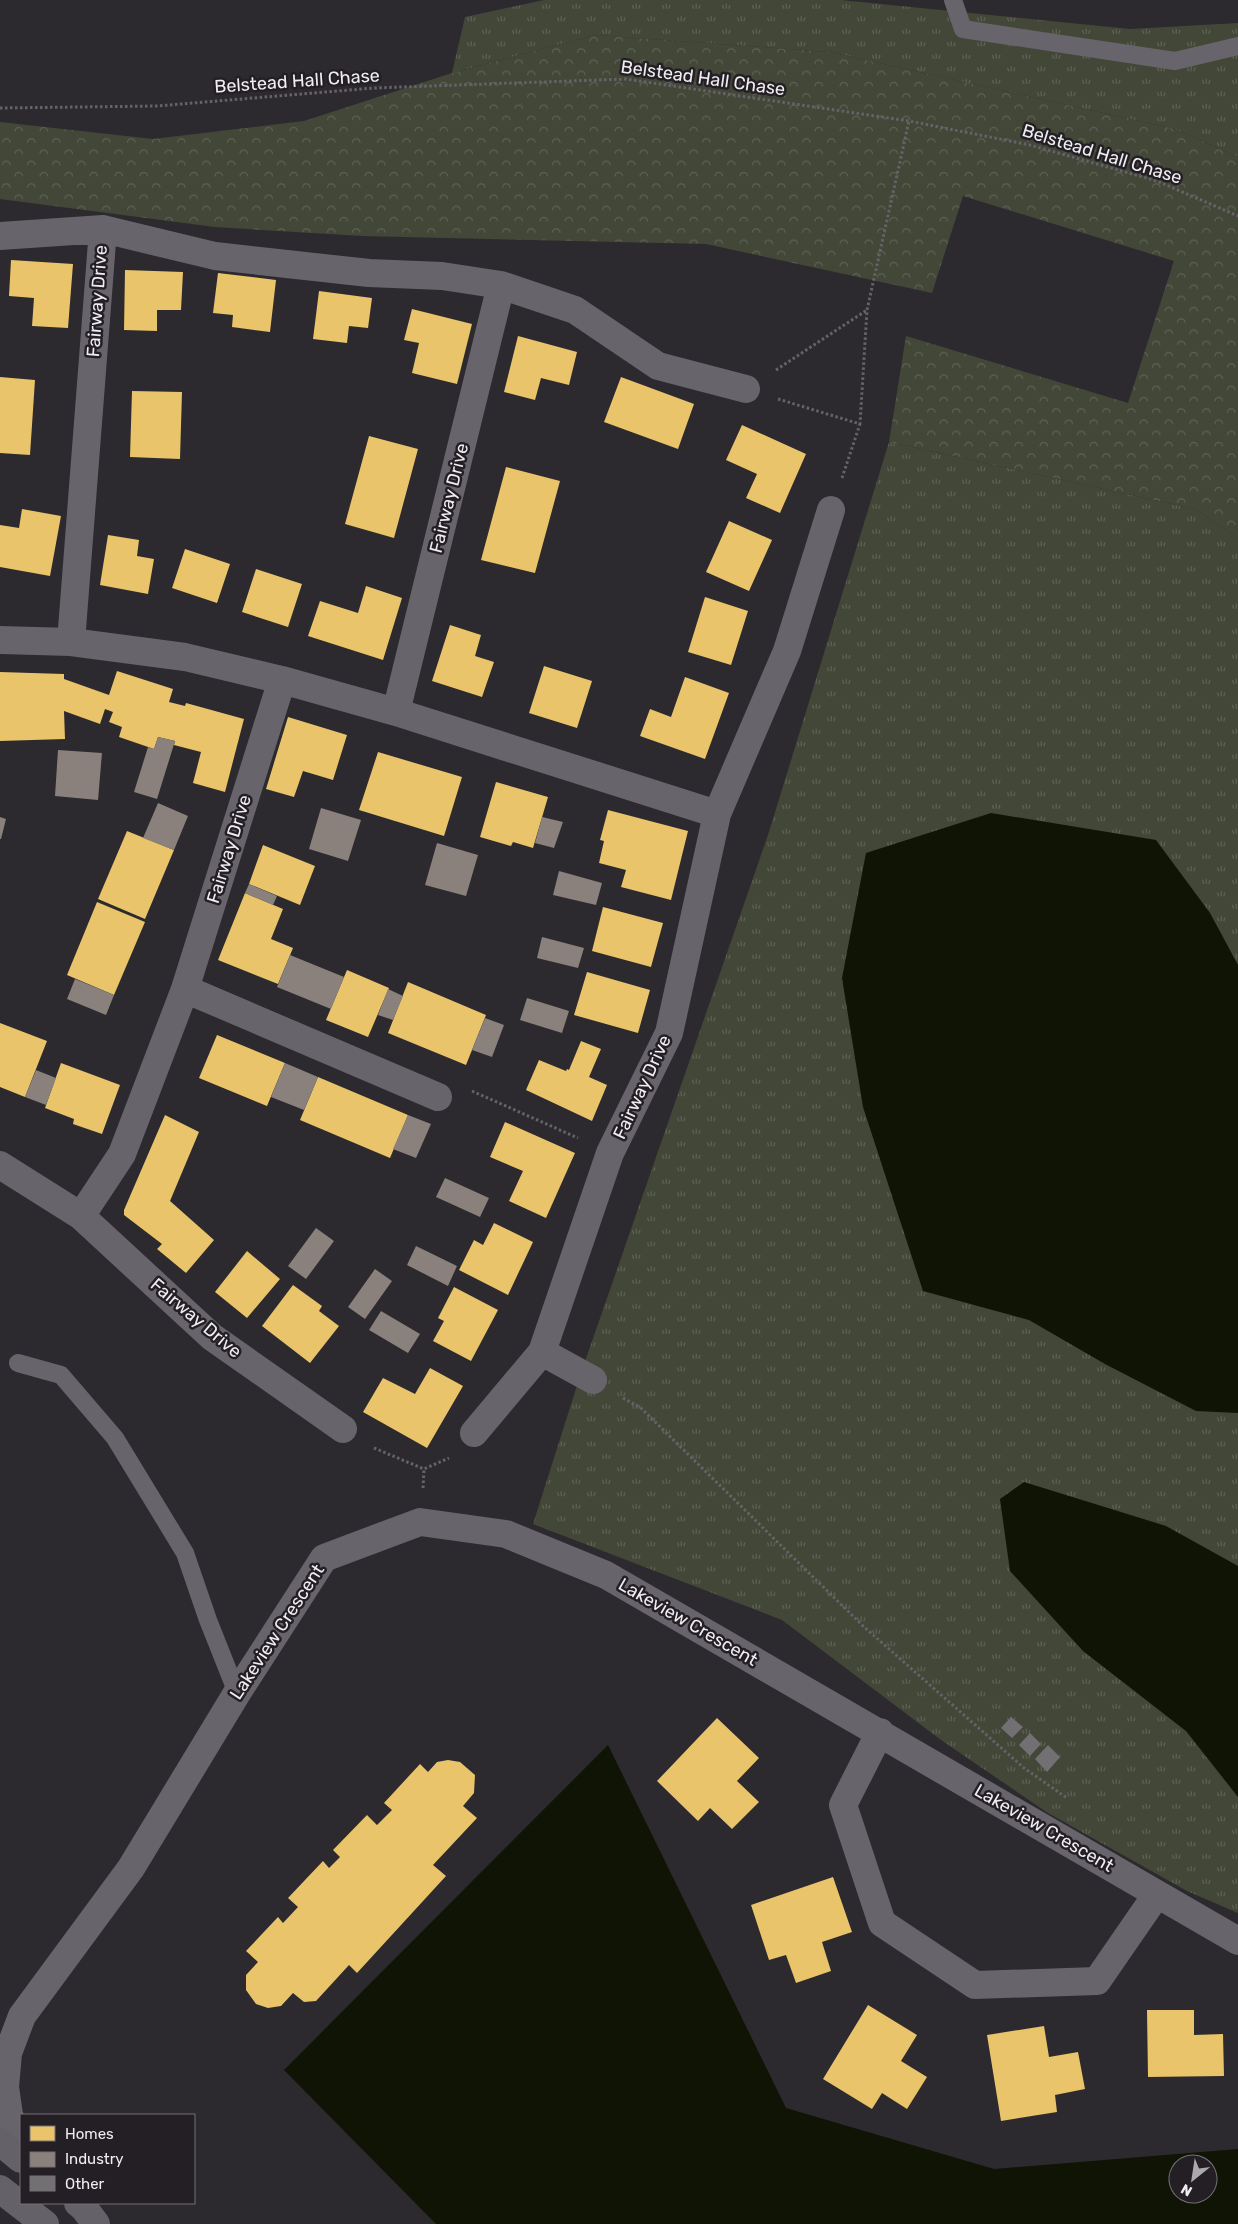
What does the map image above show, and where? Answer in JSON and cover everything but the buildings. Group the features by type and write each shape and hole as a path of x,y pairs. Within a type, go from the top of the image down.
{"highway":[{"path":"0,2142 20,2158"},
{"path":"0,2189 45,2224"},
{"path":"79,2204 96,2224"}],"street":[{"name":"Fairway Drive","path":"0,236 103,229 216,256 369,273 442,276 501,285 575,310 658,366 746,389"},
{"name":"Fairway Drive","path":"71,642 103,229"},
{"name":"Fairway Drive","path":"396,712 501,285"},
{"name":"Fairway Drive","path":"474,1433 542,1352 610,1153 668,1033 717,814 787,651 831,510"},
{"path":"0,640 71,642 184,657 282,680 396,712 717,814"},
{"name":"Fairway Drive","path":"81,1216 122,1154 185,989 282,680"},
{"path":"185,989 438,1097"},
{"name":"Fairway Drive","path":"0,1165 81,1216 212,1337 343,1429"},
{"path":"542,1352 593,1380"},
{"name":"Lakeview Crescent","path":"20,2142 9,2115 5,2087 8,2053 22,2016 131,1868 237,1693 324,1558 420,1522 506,1534 606,1575 1238,1941"},
{"path":"880,1732 843,1805 882,1923 975,1984 1097,1981 1157,1894"},
{"name":"Lakeview Crescent","path":"0,2032 22,2016"}],"lane":[{"path":"953,0 963,30 1175,61 1238,46"},
{"path":"18,1363 61,1375 115,1438 185,1553 208,1620 237,1693"}],"path":[{"name":"Belstead Hall Chase","path":"0,108 157,106 374,88 626,79 909,121 1030,145 1156,181 1238,216"},
{"path":"831,510 860,424 867,310 909,121"},
{"path":"746,389 867,310"},
{"path":"746,389 860,424"},
{"path":"438,1097 471,1090 610,1153"},
{"path":"593,1380 641,1408 863,1626 1024,1768 1072,1801"},
{"path":"343,1429 362,1443 424,1468 455,1455 474,1433"}],"green space":[{"path":"544,0 841,0 1130,29 1238,23 1238,157 1175,129 830,52 595,35 452,73 465,17"},
{"path":"595,35 830,52 1175,129 1238,157 1238,538 1195,509 889,442 906,336 1128,403 1174,261 963,196 932,293 706,244 362,236 215,227 0,199 0,122 153,139 304,121 452,73"},
{"path":"889,442 1195,509 1238,538 1238,1913 1187,1891 1048,1813 941,1740 782,1620 533,1524 581,1373 768,835"}],"shaded area":[{"path":"991,813 1156,840 1210,913 1238,965 1238,1413 1196,1411 1105,1364 1029,1320 923,1291 863,1107 842,978 866,853"},
{"path":"1024,1482 1166,1526 1238,1566 1238,1797 1186,1731 1083,1651 1010,1571 1000,1499"},
{"path":"608,1745 786,2108 994,2169 1168,2155 1168,2204 1218,2204 1218,2154 1177,2154 1238,2149 1238,2224 436,2224 284,2070"}]}
